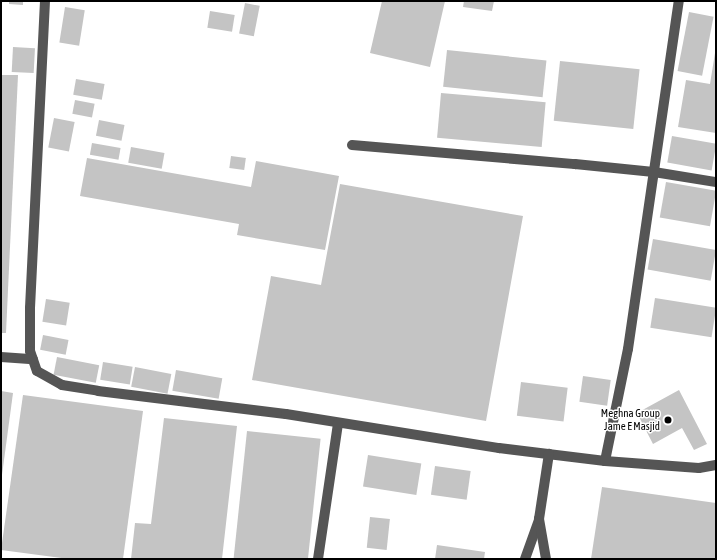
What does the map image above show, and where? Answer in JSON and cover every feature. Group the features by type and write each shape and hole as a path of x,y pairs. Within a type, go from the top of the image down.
{"street":[{"path":"45,1 30,308 30,351 37,371 62,385 338,422 549,454 605,461 700,468 716,465"},
{"path":"605,461 628,349 679,1"},
{"path":"352,145 436,151 654,172 716,182"},
{"path":"1,357 33,359"},
{"path":"318,559 338,422"},
{"path":"525,559 539,519 549,454"},
{"path":"539,519 546,559"}],"building":[{"path":"9,1 23,1 23,5 9,4"},
{"path":"382,1 445,1 430,67 370,53"},
{"path":"464,1 494,1 492,11 463,7"},
{"path":"245,3 260,6 254,36 239,33"},
{"path":"65,7 85,10 79,46 59,43"},
{"path":"210,11 235,15 232,32 207,28"},
{"path":"689,12 714,17 702,76 678,71"},
{"path":"13,47 35,48 34,73 12,72"},
{"path":"447,50 546,60 543,97 443,87"},
{"path":"715,53 716,133 678,127 686,80 710,84"},
{"path":"560,61 640,69 633,129 554,121"},
{"path":"1,75 18,75 6,333 1,333"},
{"path":"76,79 105,84 102,100 73,95"},
{"path":"441,93 546,102 542,147 437,138"},
{"path":"75,100 95,104 92,118 72,114"},
{"path":"54,118 75,122 69,151 48,147"},
{"path":"99,120 125,125 121,141 96,136"},
{"path":"672,136 716,144 712,170 667,163"},
{"path":"92,143 121,148 118,160 90,155"},
{"path":"131,147 164,153 162,169 128,163"},
{"path":"231,156 246,158 244,170 229,168"},
{"path":"87,158 251,187 256,161 339,176 325,250 237,235 239,224 80,196"},
{"path":"666,182 716,191 710,226 660,217"},
{"path":"340,184 523,216 486,421 252,380 271,276 321,285"},
{"path":"653,239 716,250 711,281 648,270"},
{"path":"655,298 716,308 712,337 650,328"},
{"path":"46,299 70,303 66,325 42,322"},
{"path":"43,335 69,340 66,355 40,350"},
{"path":"57,357 99,365 96,383 54,375"},
{"path":"103,362 133,367 130,384 100,380"},
{"path":"135,367 171,374 168,394 131,387"},
{"path":"176,370 222,378 219,399 172,391"},
{"path":"583,376 611,380 607,406 579,402"},
{"path":"521,382 568,388 564,421 517,416"},
{"name":"Meghna Group Jame E Masjid","path":"679,390 707,444 694,450 682,428 653,444 637,413"},
{"path":"1,391 13,393 2,475 1,475"},
{"path":"23,395 143,411 123,559 69,559 1,550"},
{"path":"164,418 237,426 222,559 131,559 135,523 151,524"},
{"path":"247,431 321,439 308,559 234,559"},
{"path":"368,455 421,463 416,495 363,487"},
{"path":"435,466 471,471 467,500 431,495"},
{"path":"602,487 716,503 716,559 591,559"},
{"path":"370,517 390,519 387,550 367,548"},
{"path":"437,545 485,552 484,559 435,559"}],"place":[{"name":"Meghna Group Jame E Masjid","path":"668,420"}]}
